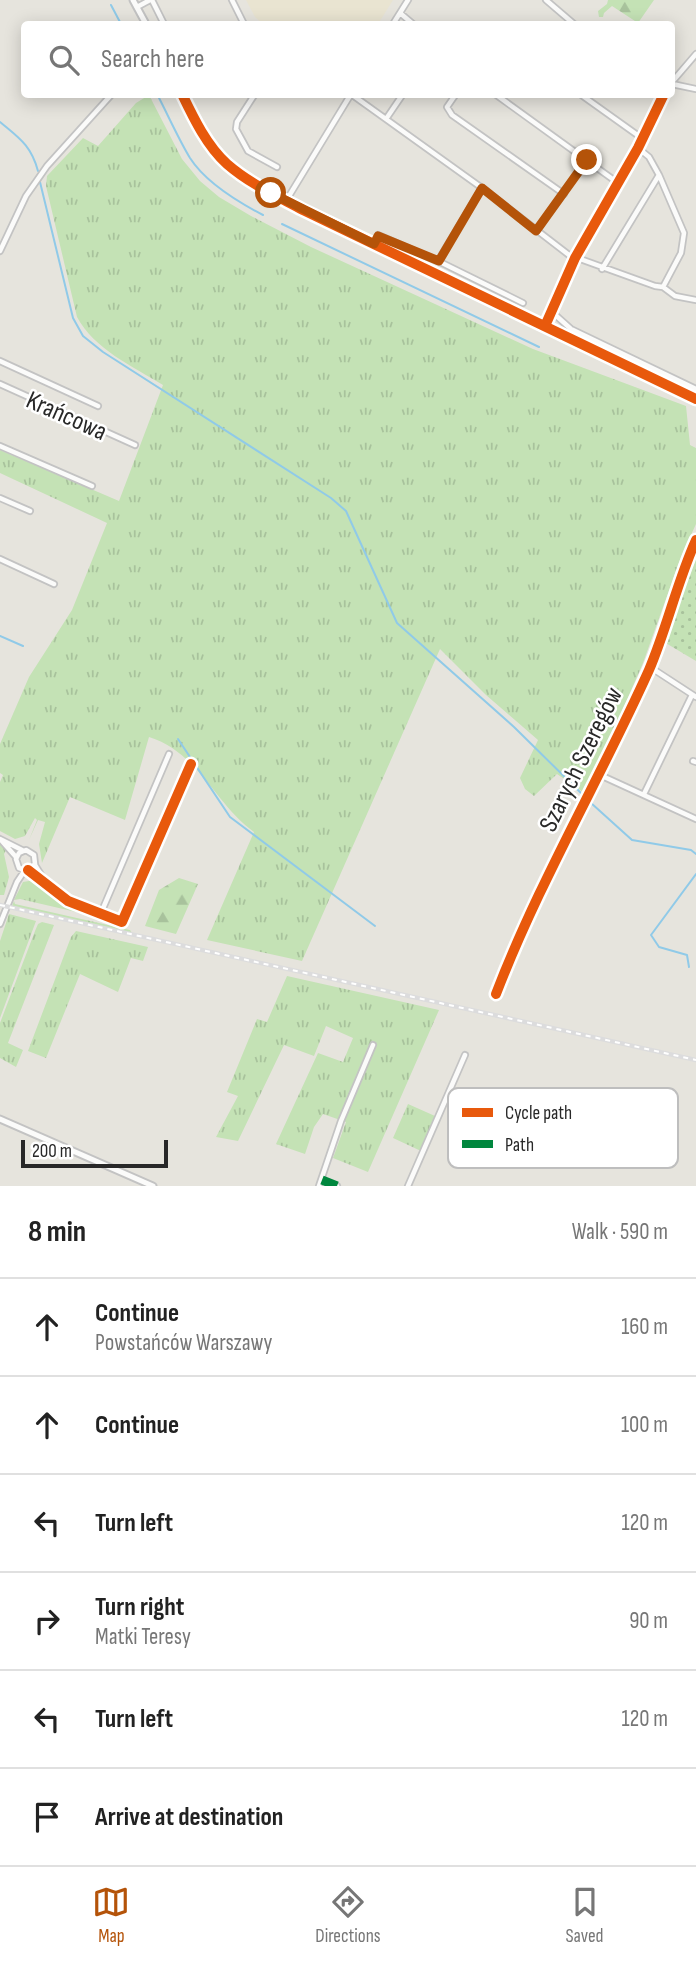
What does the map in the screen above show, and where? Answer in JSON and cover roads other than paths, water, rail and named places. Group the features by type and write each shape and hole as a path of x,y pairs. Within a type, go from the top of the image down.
{"street":[{"path":"133,0 144,21"},
{"path":"137,7 151,0 162,21"},
{"path":"232,0 242,21"},
{"path":"395,21 408,0"},
{"path":"546,0 570,21"},
{"path":"400,13 409,21"},
{"path":"675,78 696,54"},
{"path":"675,84 696,89"},
{"path":"0,251 26,196 40,176 108,98"},
{"path":"184,98 204,135 225,163 253,184 696,398"},
{"path":"252,98 237,122 236,129 248,151 277,167"},
{"path":"286,201 349,98"},
{"path":"357,98 575,258 658,287 663,286"},
{"path":"386,119 400,98"},
{"path":"453,98 447,107 452,115 564,194"},
{"path":"501,98 618,183"},
{"path":"586,98 643,139"},
{"path":"545,327 575,258 643,139 662,98"},
{"path":"638,148 649,157 682,224 684,236 681,253 663,286"},
{"path":"536,231 587,160"},
{"path":"602,269 659,175"},
{"path":"439,261 482,188"},
{"path":"374,244 378,236 439,261 523,303"},
{"path":"663,286 671,294 696,300"},
{"path":"552,312 570,329 696,389"},
{"path":"0,361 98,406"},
{"name":"Krańcowa","path":"0,384 135,445"},
{"path":"0,446 92,486"},
{"path":"0,498 30,512"},
{"name":"Szarych Szeregów","path":"496,993 555,861 600,775 650,667 682,570 696,540"},
{"path":"0,559 54,584"},
{"path":"644,794 694,696 650,667"},
{"path":"101,913 169,754"},
{"path":"17,866 45,882 68,901 122,922 191,764"},
{"path":"600,775 696,819"},
{"path":"0,839 34,855 35,864 45,882"},
{"path":"0,839 16,857 17,866 16,882 0,924"},
{"path":"16,857 23,850"},
{"path":"16,882 35,864"},
{"path":"337,1186 320,1183 341,1121 373,1045"},
{"path":"451,1088 465,1055"},
{"path":"408,1186 448,1094"},
{"path":"0,1119 153,1186"}],"waterway":[{"path":"111,5 119,21"},
{"path":"159,98 197,167 223,191 263,215"},
{"path":"0,122 28,148 38,171"},
{"path":"40,182 73,318 83,336 103,352 331,498 346,511 397,623 514,727 581,793"},
{"path":"282,224 539,347"},
{"path":"0,636 23,646"},
{"path":"178,739 230,817 375,926"},
{"path":"591,803 632,840 691,850 696,854"},
{"path":"689,967 687,955 659,947 651,935 696,874"}],"railway":[{"path":"0,905 696,1060"}]}
